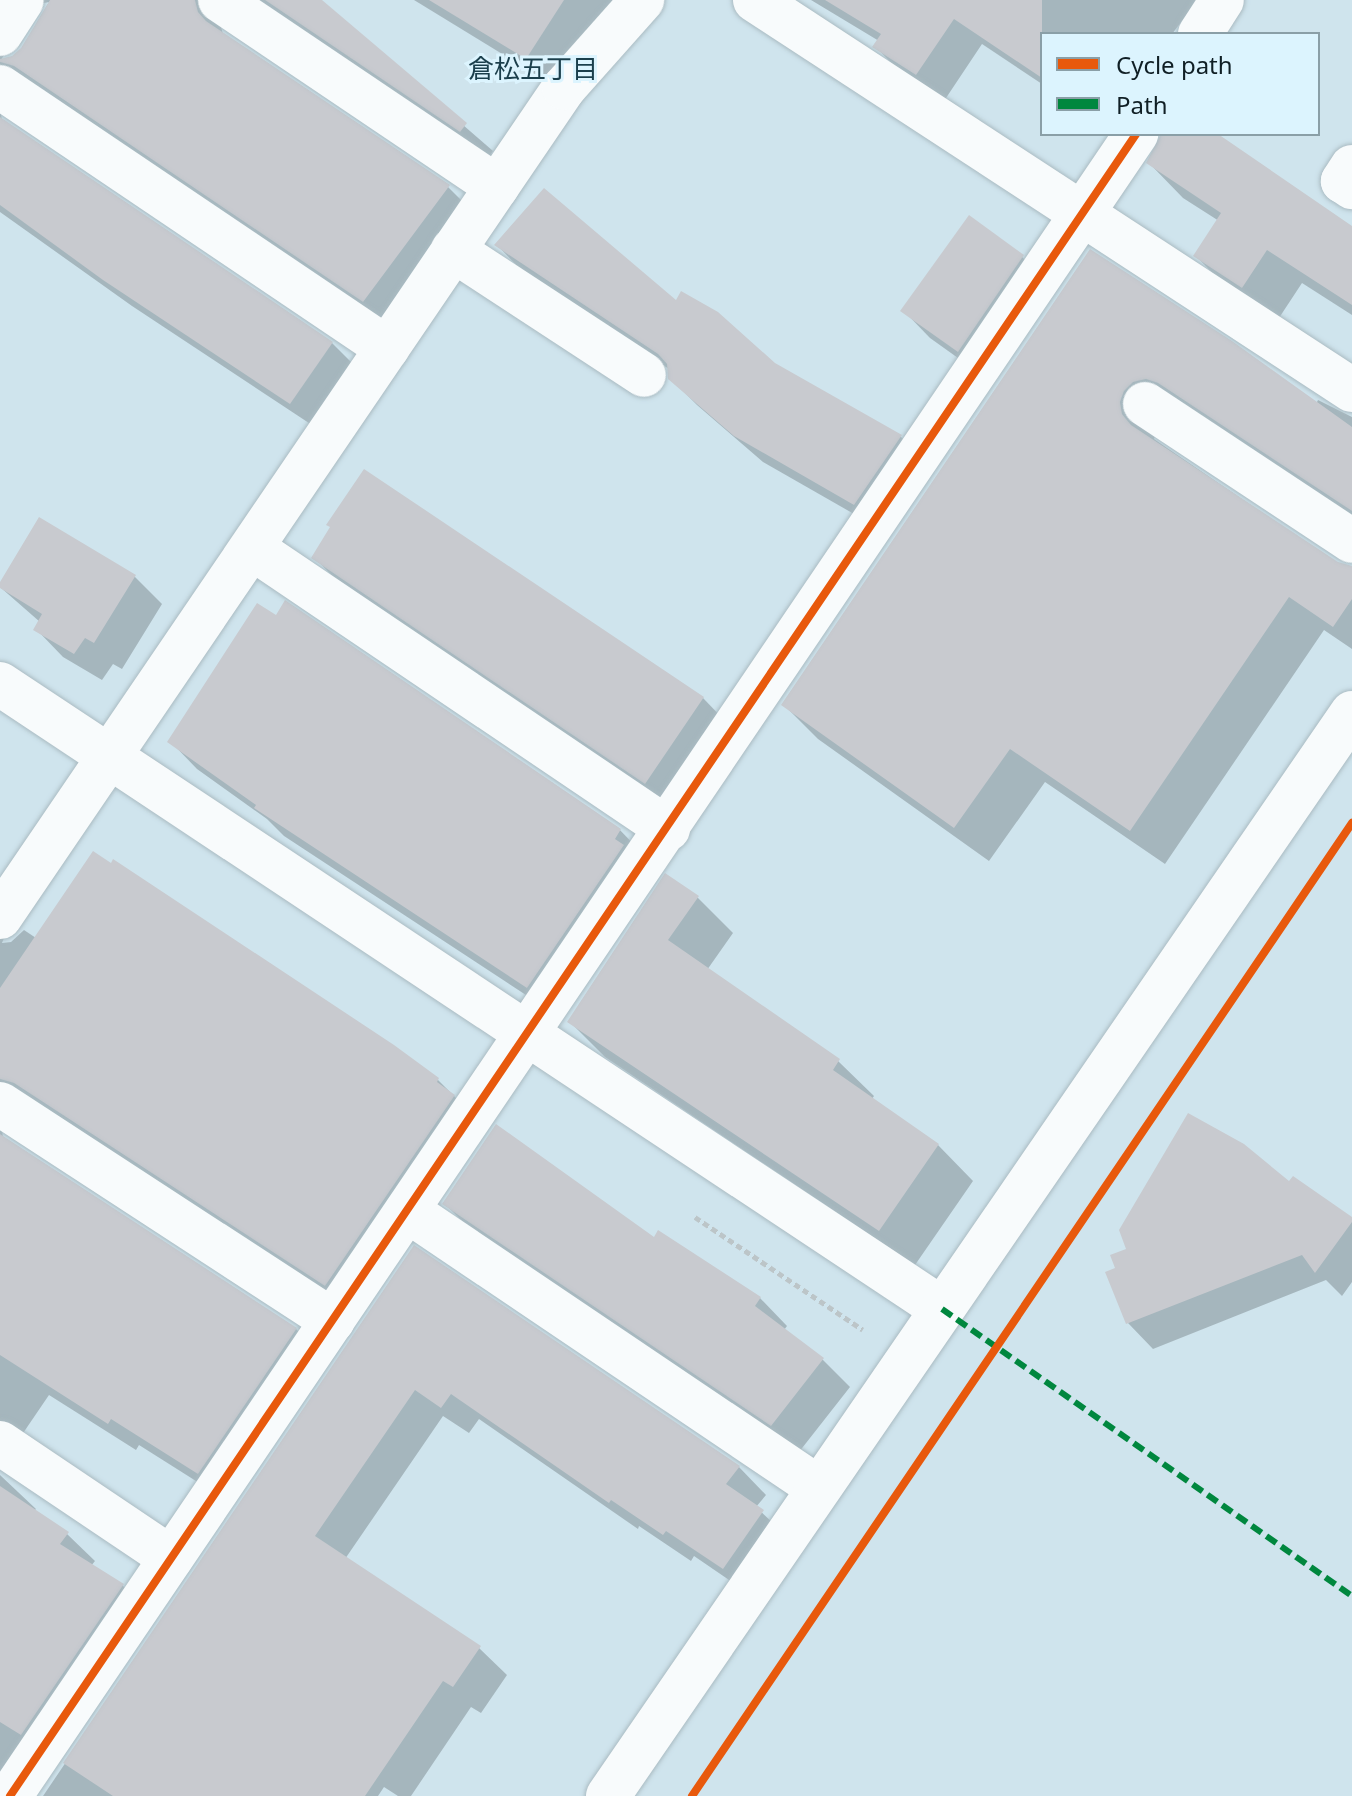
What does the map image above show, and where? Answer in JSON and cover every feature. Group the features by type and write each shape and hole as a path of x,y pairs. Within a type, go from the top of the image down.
{"street":[{"path":"0,34 22,0"},
{"path":"220,0 497,187"},
{"path":"0,917 564,88 642,0"},
{"path":"755,0 1352,390"},
{"path":"1201,32 1222,0"},
{"path":"0,87 387,348"},
{"path":"10,1796 1084,216 1135,136"},
{"path":"1352,167 1343,181 1352,187"},
{"path":"453,250 644,375"},
{"path":"1145,404 1352,541"},
{"path":"252,548 668,829"},
{"path":"0,684 942,1309"},
{"path":"608,1796 1352,713"},
{"path":"0,1104 333,1321"},
{"path":"408,1211 818,1488"},
{"path":"0,1443 171,1558"}],"building":[{"path":"50,0 195,0 198,12 206,21 450,185 363,302 14,66 0,62 0,59 12,56 21,48"},
{"path":"265,0 322,0 467,123 460,132"},
{"path":"429,0 564,0 526,59"},
{"path":"825,0 1042,0 1040,77 954,19 916,75 872,47 881,34"},
{"path":"0,117 333,342 290,404 103,280 0,205"},
{"path":"1160,136 1221,136 1352,226 1352,305 1267,250 1242,288 1193,256 1221,213 1146,163"},
{"path":"544,188 676,300 681,291 718,312 775,363 902,435 854,505 734,436 668,379 667,364 658,354 494,245"},
{"path":"969,215 1024,255 958,352 900,311"},
{"path":"1090,249 1232,341 1352,427 1352,511 1158,383 1146,379 1133,382 1124,391 1120,402 1122,414 1131,425 1338,562 1352,566 1352,599 1333,627 1289,597 1130,831 1010,749 954,828 781,705"},
{"path":"364,469 704,697 645,784 311,558 330,527 326,525"},
{"path":"39,517 136,575 94,643 85,638 74,654 33,630 42,614 0,588 0,582"},
{"path":"285,600 621,829 615,839 624,845 527,988 254,808 256,805 167,742 257,603 276,615"},
{"path":"93,851 111,863 113,859 394,1045 439,1078 437,1082 455,1095 325,1286 14,1083 0,1079 0,988"},
{"path":"665,873 699,896 668,940 840,1059 833,1070 939,1144 879,1231 567,1022"},
{"path":"1188,1113 1244,1144 1289,1181 1293,1176 1352,1217 1352,1222 1315,1273 1302,1255 1126,1324 1105,1272 1115,1268 1110,1255 1126,1249 1119,1230"},
{"path":"496,1124 654,1237 658,1230 761,1297 755,1306 824,1358 771,1426 442,1204"},
{"path":"0,1134 297,1328 198,1474 111,1419 108,1424 0,1355"},
{"path":"414,1245 740,1466 726,1484 764,1510 723,1569 666,1531 663,1535 611,1500 609,1503 451,1394 441,1408 415,1390 315,1536 481,1646 453,1687 443,1681 365,1796 113,1796 63,1763"},
{"path":"0,1486 69,1532 60,1544 124,1584 21,1735 0,1722"}],"marked path":[{"path":"942,1309 1352,1596"}],"cycle path":[{"path":"10,1796 1135,136"},
{"path":"692,1796 1352,823"}],"district":[{"name":"倉松五丁目","path":"533,69"}]}
